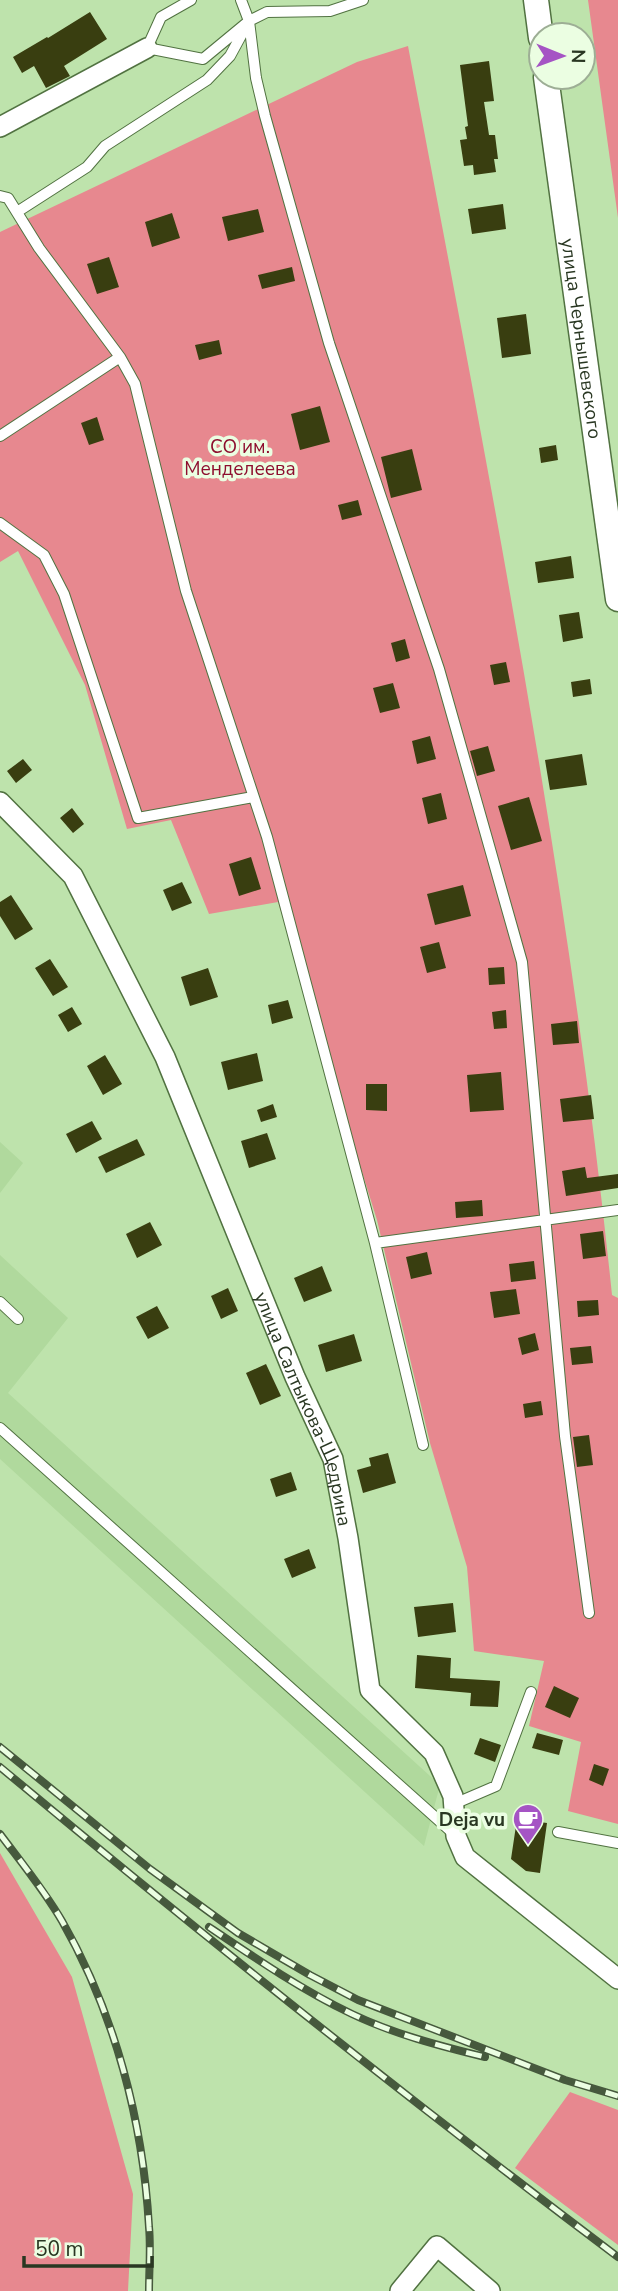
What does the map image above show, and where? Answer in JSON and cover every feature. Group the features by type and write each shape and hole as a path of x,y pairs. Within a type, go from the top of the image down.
{"street":[{"path":"536,0 539,21"},
{"path":"0,127 147,48"},
{"name":"улица Чернышевского","path":"548,91 618,599"},
{"name":"улица Салтыкова-Щедрина","path":"0,803 73,876 165,1057 295,1377 333,1460 348,1538 370,1690 434,1753 453,1797 456,1836 465,1857 618,1979"},
{"path":"406,2287 437,2246 490,2291"}],"lane":[{"path":"191,0 161,16 147,48 203,59 249,21 267,12 330,11 363,0"},
{"path":"241,0 249,21 256,78 265,117 329,343 439,669 522,962 565,1436 589,1613"},
{"path":"17,212 88,167 105,146 207,80 230,56 249,21"},
{"path":"0,196 8,198 39,248 120,357 135,384 186,591 267,837 375,1243 423,1445"},
{"path":"0,436 120,357"},
{"path":"0,523 44,555 64,594 138,818 253,797"},
{"path":"375,1243 618,1210"},
{"path":"0,1302 18,1319"},
{"path":"0,1428 456,1836"},
{"path":"453,1804 496,1786 531,1692"},
{"path":"558,1832 618,1843"}],"shaded area":[{"path":"0,1142 23,1163 0,1193"},
{"path":"0,1255 68,1318 8,1393 440,1785 424,1846 0,1459"}],"green space":[{"path":"588,0 618,0 618,218 597,65 597,21 591,21"},
{"name":"СО им. Менделеева","path":"408,46 523,668 573,981 612,1295 618,1298 618,1824 568,1811 581,1742 529,1726 544,1661 474,1651 467,1567 430,1443 377,1220 278,902 209,914 171,820 127,829 85,685 18,551 0,562 0,232 357,62"},
{"path":"0,1853 72,1977 133,2194 128,2291 0,2291"},
{"path":"570,2092 618,2110 618,2245 515,2168"}],"building":[{"path":"90,12 107,39 64,66 70,76 46,88 34,66 22,73 13,57"},
{"path":"489,61 494,101 484,102 489,135 495,135 498,159 494,159 496,172 474,175 473,165 464,166 460,140 467,139 465,127 468,126 460,65"},
{"path":"503,204 506,229 472,234 468,209"},
{"path":"258,209 264,232 228,241 222,217"},
{"path":"172,213 180,238 152,247 145,222"},
{"path":"109,257 119,287 97,294 87,264"},
{"path":"292,267 295,281 262,289 258,275"},
{"path":"526,314 531,354 502,358 497,318"},
{"path":"219,340 222,354 199,360 195,345"},
{"path":"320,406 330,442 300,450 291,414"},
{"path":"97,417 104,440 89,445 81,423"},
{"path":"556,445 558,460 541,463 539,448"},
{"path":"412,449 422,490 391,498 381,457"},
{"path":"358,500 362,515 342,520 338,505"},
{"path":"571,556 574,578 538,583 535,562"},
{"path":"579,612 583,638 563,642 559,615"},
{"path":"405,639 410,658 396,662 391,643"},
{"path":"506,662 510,682 494,685 490,665"},
{"path":"590,679 592,694 573,697 571,682"},
{"path":"393,683 400,708 380,713 373,688"},
{"path":"430,736 436,759 417,764 412,741"},
{"path":"488,746 495,771 477,776 470,751"},
{"path":"582,754 587,785 550,790 545,760"},
{"path":"23,759 32,770 16,783 7,771"},
{"path":"441,793 447,819 428,824 422,798"},
{"path":"529,797 542,841 511,850 498,806"},
{"path":"72,808 84,824 73,833 60,818"},
{"path":"251,857 261,889 239,896 229,864"},
{"path":"182,882 192,903 172,911 163,890"},
{"path":"463,885 471,916 435,925 427,894"},
{"path":"11,895 33,929 15,940 0,916 0,902"},
{"path":"439,942 446,968 427,973 420,947"},
{"path":"50,959 68,987 53,996 35,968"},
{"path":"504,967 505,984 489,985 488,968"},
{"path":"208,968 218,997 190,1006 181,977"},
{"path":"288,1000 293,1018 272,1024 268,1005"},
{"path":"72,1007 82,1024 68,1032 58,1015"},
{"path":"506,1010 507,1028 494,1029 492,1012"},
{"path":"577,1021 579,1043 553,1045 551,1024"},
{"path":"257,1053 263,1081 228,1090 221,1062"},
{"path":"105,1055 122,1084 103,1095 87,1066"},
{"path":"501,1072 504,1110 470,1112 467,1075"},
{"path":"366,1084 387,1084 387,1111 366,1110"},
{"path":"591,1095 594,1119 563,1122 560,1099"},
{"path":"273,1104 277,1117 261,1122 257,1110"},
{"path":"92,1121 102,1139 76,1153 66,1134"},
{"path":"267,1133 276,1159 249,1168 241,1141"},
{"path":"137,1139 145,1155 106,1173 98,1157"},
{"path":"585,1167 587,1178 618,1174 618,1188 566,1196 562,1171"},
{"path":"482,1200 483,1216 456,1218 455,1202"},
{"path":"150,1222 162,1245 137,1258 126,1234"},
{"path":"603,1231 606,1256 583,1259 580,1234"},
{"path":"427,1252 432,1274 411,1279 406,1257"},
{"path":"534,1261 536,1279 511,1282 509,1264"},
{"path":"322,1266 332,1291 304,1302 294,1278"},
{"path":"228,1288 238,1311 221,1319 211,1296"},
{"path":"516,1289 520,1314 494,1318 490,1292"},
{"path":"598,1300 599,1315 578,1317 577,1301"},
{"path":"157,1306 169,1328 148,1339 136,1317"},
{"path":"535,1333 539,1350 522,1355 518,1338"},
{"path":"354,1334 362,1361 326,1372 318,1345"},
{"path":"591,1346 593,1363 572,1365 570,1348"},
{"path":"266,1364 281,1396 260,1405 246,1373"},
{"path":"541,1401 543,1415 525,1418 523,1404"},
{"path":"589,1435 593,1465 577,1467 573,1437"},
{"path":"388,1453 396,1483 363,1493 357,1470 371,1466 369,1458"},
{"path":"291,1472 297,1490 276,1497 270,1479"},
{"path":"309,1549 316,1568 292,1578 284,1559"},
{"path":"453,1603 456,1632 418,1637 414,1607"},
{"path":"417,1655 451,1658 450,1678 500,1681 498,1707 470,1706 471,1693 415,1688"},
{"path":"554,1686 579,1698 570,1718 545,1707"},
{"path":"537,1733 563,1740 559,1755 532,1748"},
{"path":"480,1738 501,1745 495,1762 474,1754"},
{"path":"594,1764 609,1769 603,1786 589,1780"},
{"name":"Deja vu","path":"517,1819 547,1823 540,1873 526,1871 511,1859"}],"railway":[{"path":"0,1747 150,1869 238,1933 310,1975 358,2000 565,2080 618,2096"},
{"path":"0,1767 306,2016 618,2257"},
{"path":"0,1834 62,1921 81,1957 111,2031 133,2108 146,2187 150,2235 149,2291"},
{"path":"209,1927 297,1984 352,2014 434,2044 485,2057"}],"place":[{"name":"Deja vu","path":"528,1846"}]}
